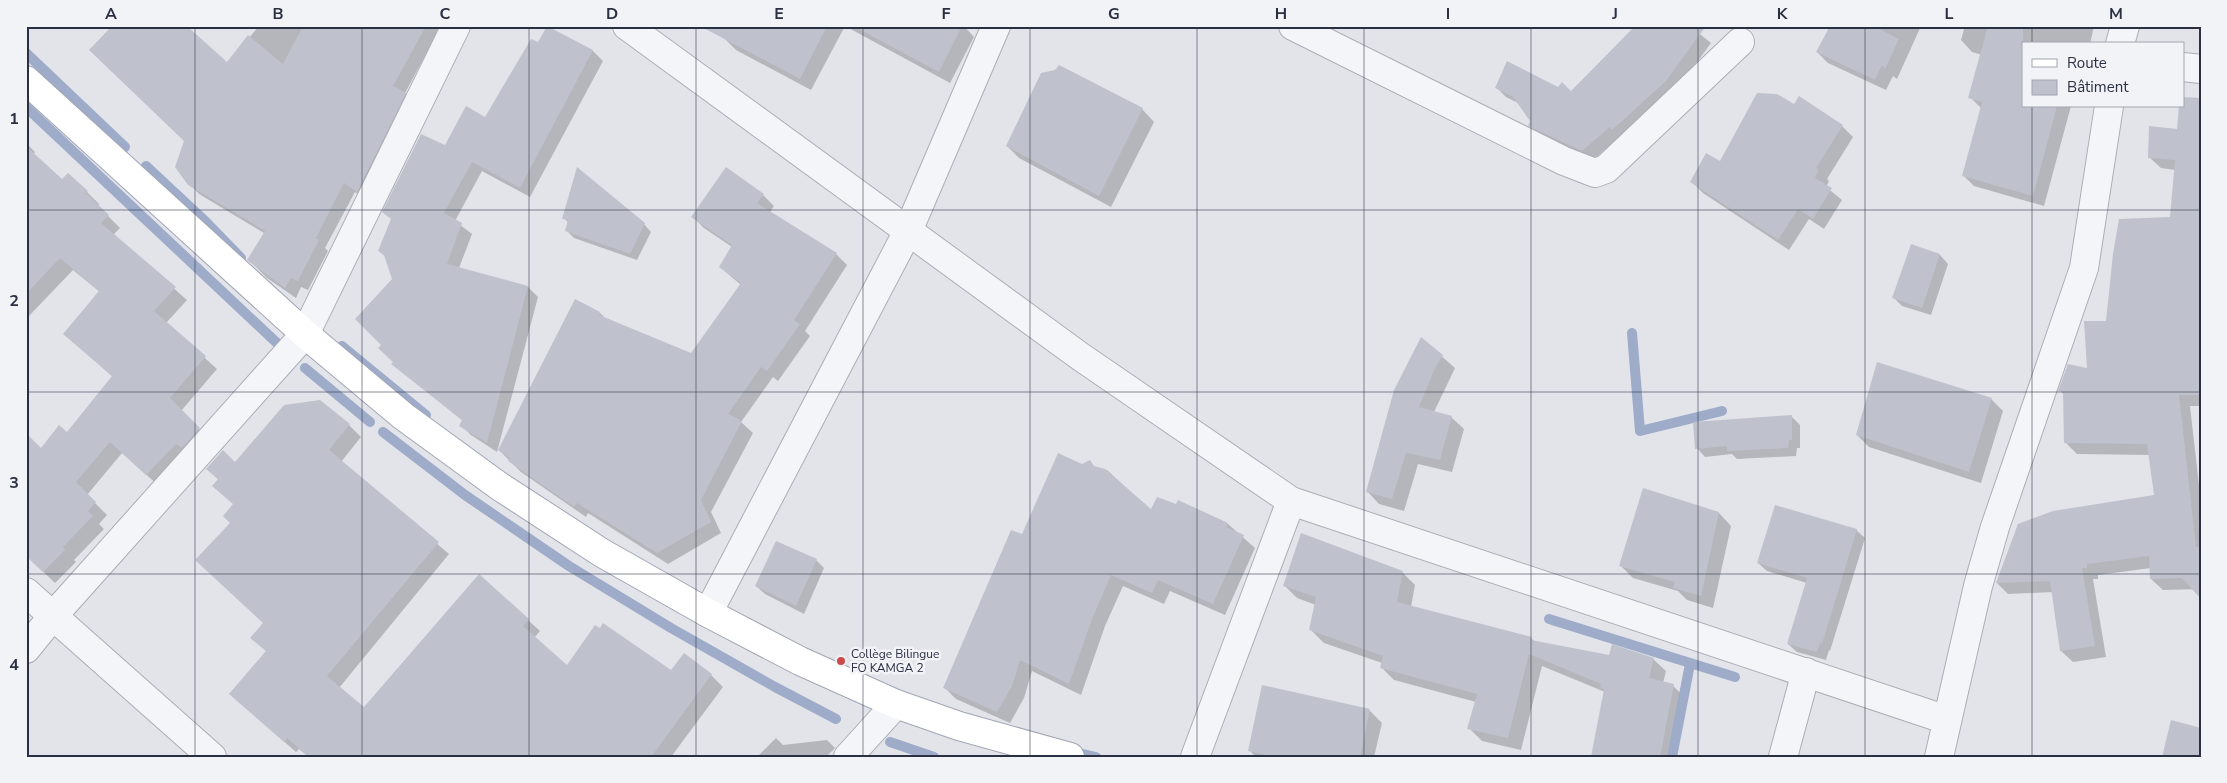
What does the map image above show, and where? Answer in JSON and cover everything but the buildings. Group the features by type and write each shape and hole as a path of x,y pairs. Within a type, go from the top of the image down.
{"main road":[{"path":"26,80 305,334 403,416 498,486 602,553 708,613 800,661 896,704 959,726 1070,757"}],"street":[{"path":"26,649 52,617 305,334 456,26"},
{"path":"628,26 1081,357 1291,501 1947,720"},
{"path":"708,613 908,231 996,26"},
{"path":"1293,26 1564,161 1595,173 1606,169 1740,42"},
{"path":"2121,42 2125,26"},
{"path":"2184,67 2201,69"},
{"path":"1939,757 1978,586 1995,526 2084,268 2109,108"},
{"path":"1195,757 1291,501"},
{"path":"26,592 212,757"},
{"path":"1783,757 1806,672"},
{"path":"848,757 896,704"}],"waterway":[{"path":"26,53 125,147"},
{"path":"26,107 278,344"},
{"path":"146,166 206,222 241,258"},
{"path":"1632,333 1640,431 1722,411"},
{"path":"342,346 426,415"},
{"path":"305,368 370,422"},
{"path":"383,432 465,495 569,566 671,628 836,719"},
{"path":"1549,619 1735,677"},
{"path":"1672,757 1690,664"},
{"path":"890,742 934,757"},
{"path":"1070,751 1096,757"}],"place":[{"name":"Collège Bilingue FO KAMGA 2","path":"841,661"}]}
